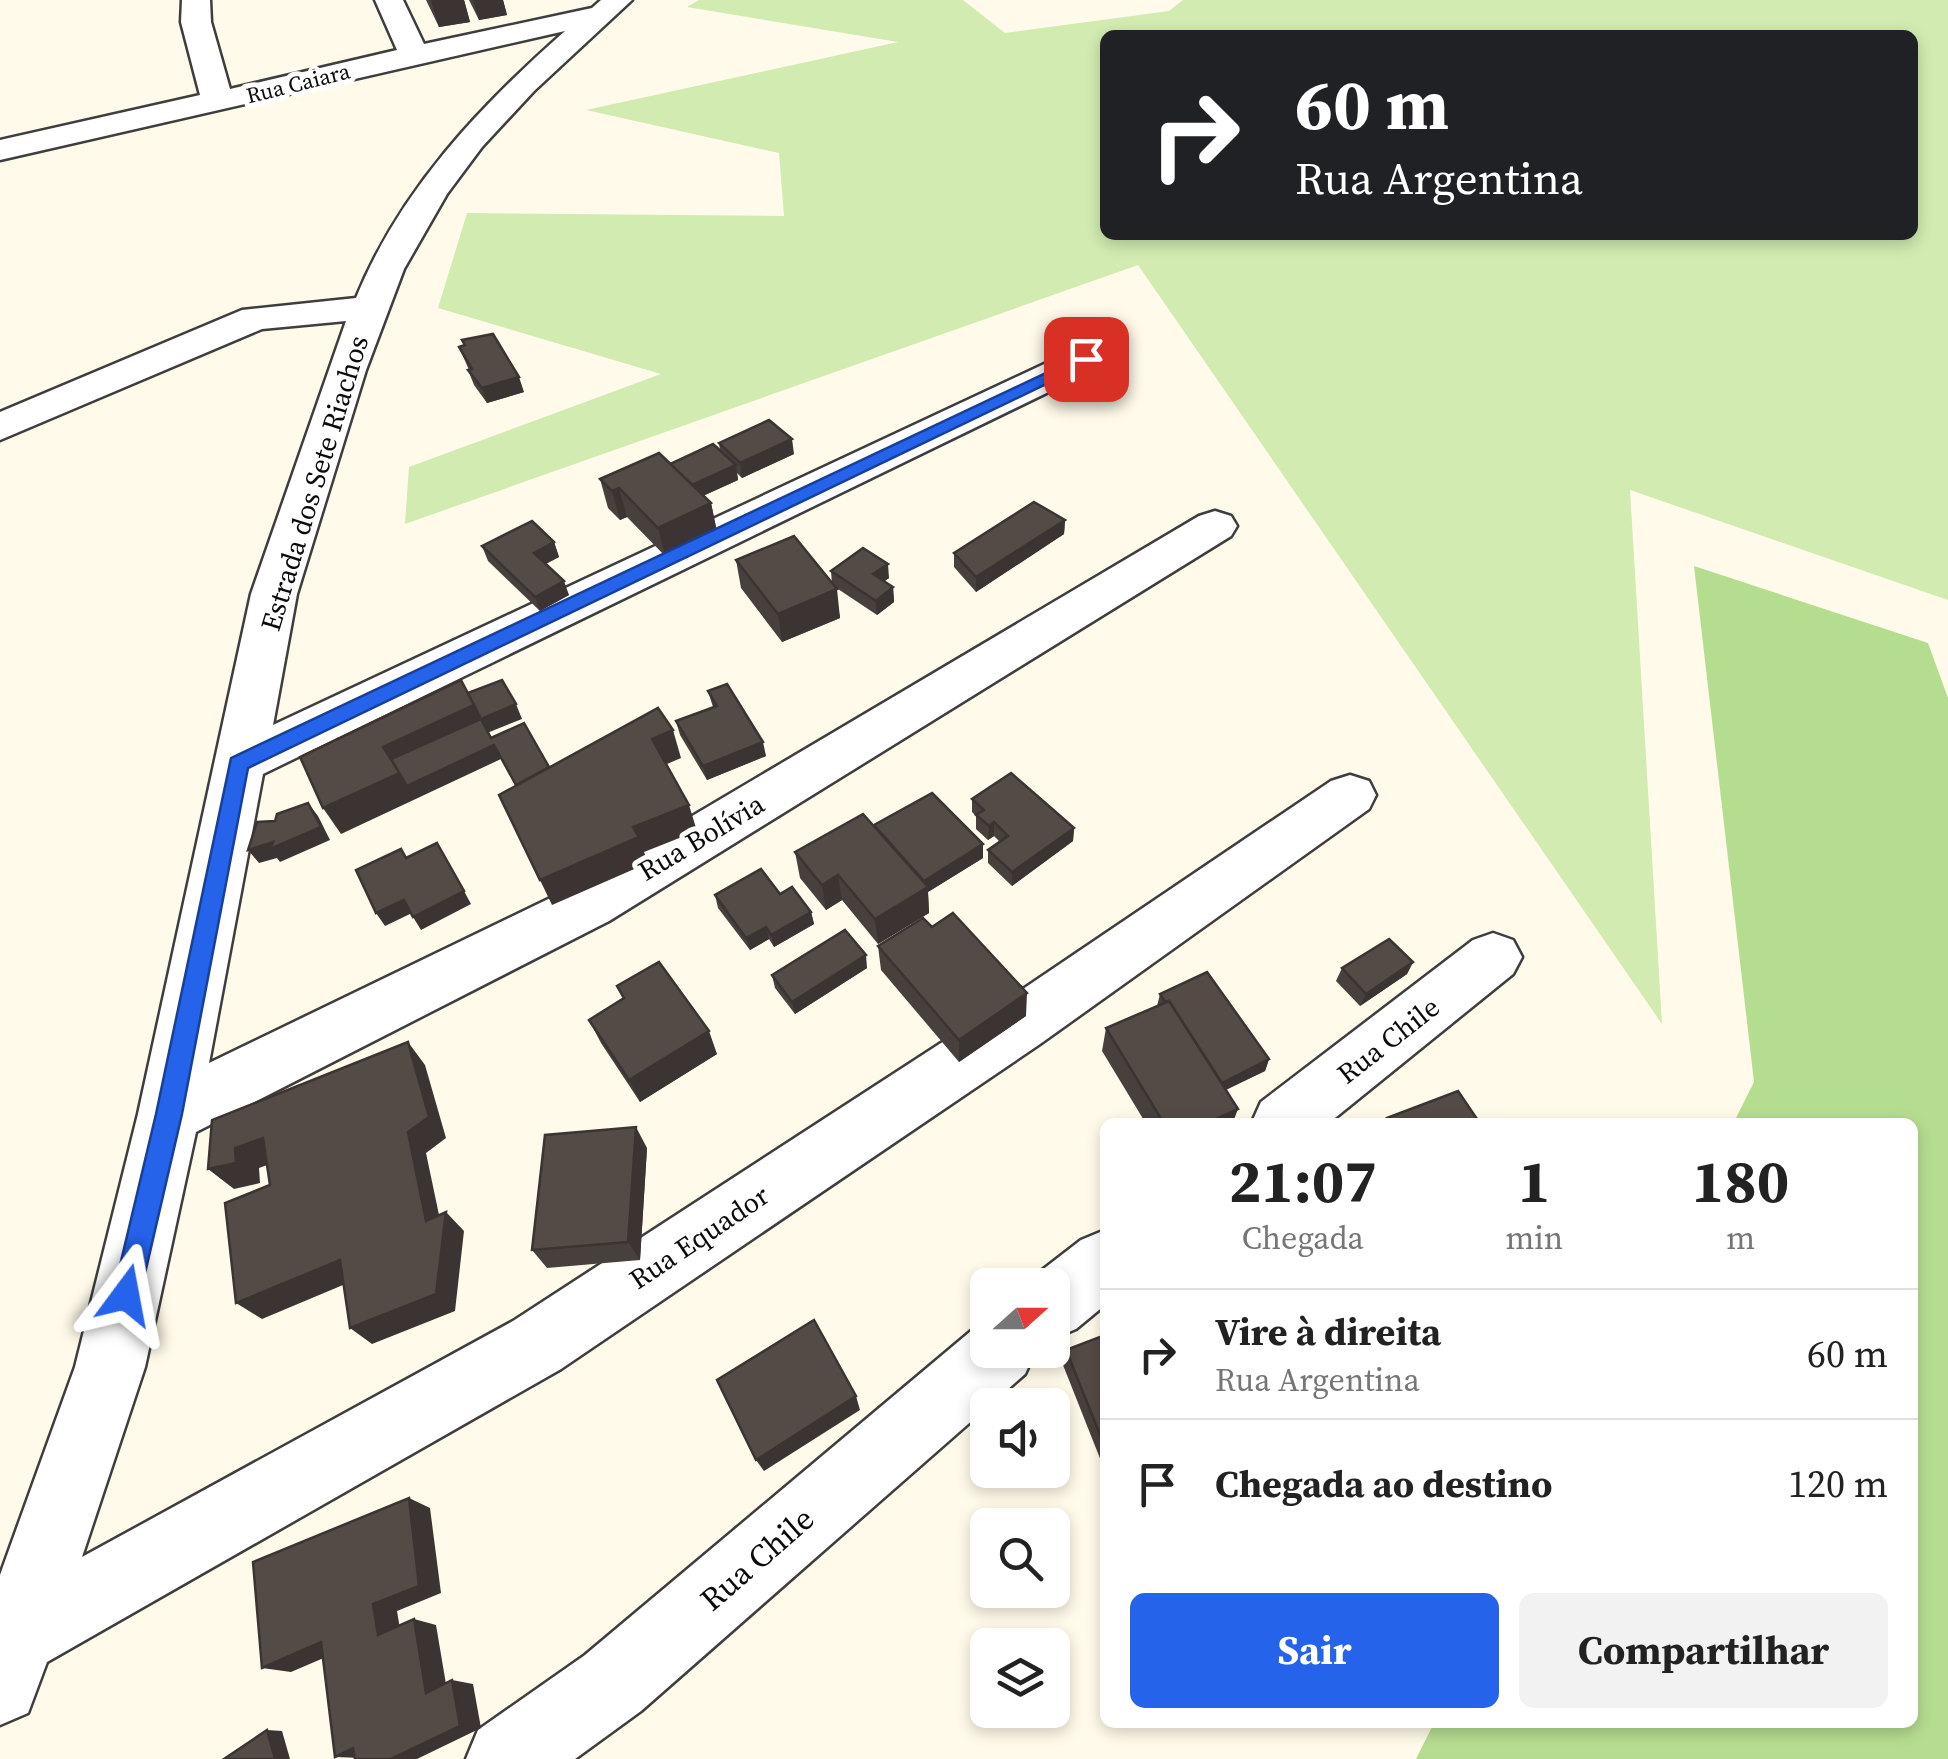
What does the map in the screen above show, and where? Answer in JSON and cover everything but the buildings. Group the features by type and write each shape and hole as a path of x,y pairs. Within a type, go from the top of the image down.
{"street":[{"path":"196,0 196,22 218,103"},
{"path":"389,0 414,54"},
{"name":"Rua Caiara","path":"0,150 218,103 606,8"},
{"name":"Estrada dos Sete Riachos","path":"10,1660 110,1367 169,1114 274,594 346,370 386,269 422,207 470,140 606,8"},
{"path":"0,426 255,318 370,308"},
{"path":"238,764 1086,359"},
{"name":"Rua Bolívia","path":"169,1114 590,904 1214,526"},
{"name":"Rua Equador","path":"10,1660 537,1345 1019,1025 1350,795"},
{"name":"Rua Chile","path":"1288,1118 1493,957"},
{"path":"1070,1291 1100,1267"},
{"name":"Rua Chile","path":"507,1759 612,1683 979,1368"}],"green space":[{"path":"699,0 963,0 1005,33 1169,11 1183,0 1948,0 1948,600 1630,490 1662,1024 1138,265 405,524 409,467 661,374 438,308 467,213 784,216 779,153 586,110 898,42 687,7"},
{"path":"1694,566 1928,643 1948,698 1948,1759 1416,1759 1432,1728 1918,1728 1918,1118 1736,1118 1754,1082"}],"route":[{"path":"126,1295 169,1114 238,764 1086,359"}]}
